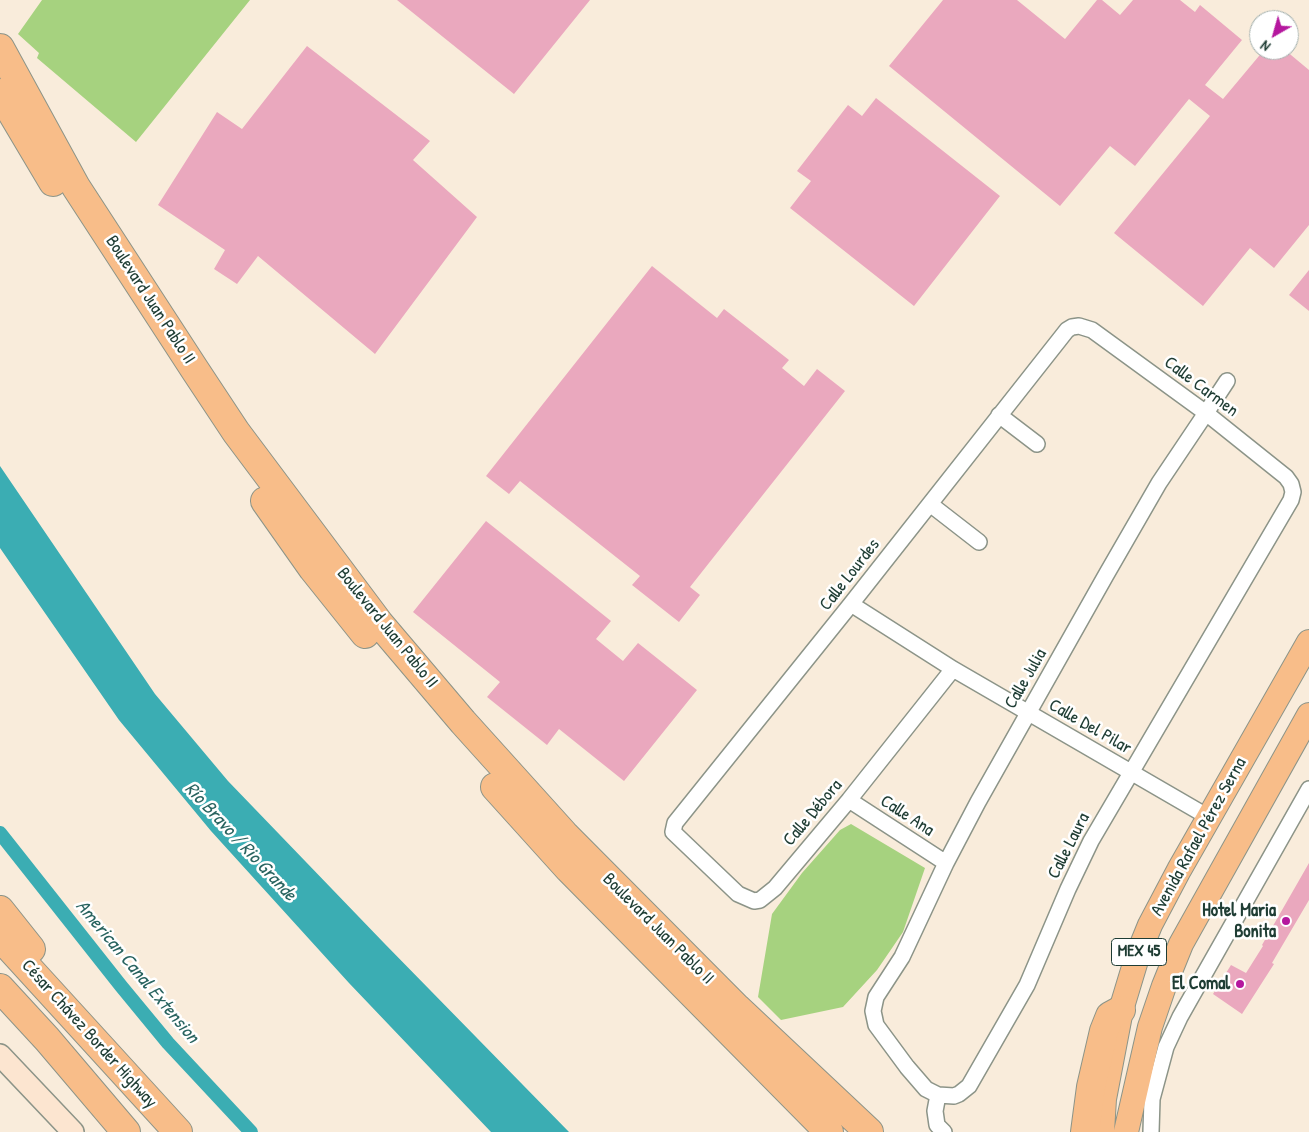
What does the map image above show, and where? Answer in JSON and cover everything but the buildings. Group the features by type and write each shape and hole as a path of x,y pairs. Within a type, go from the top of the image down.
{"highway":[{"name":"Boulevard Juan Pablo II","path":"0,48 76,188 195,370 236,432 379,622 470,729 564,834 737,1008 869,1132"},
{"name":"Boulevard Juan Pablo II","path":"0,93 103,263 232,454 313,568 365,635 444,729 568,870 829,1132"},
{"path":"0,910 148,1100"},
{"name":"César Chávez Border Highway","path":"0,937 178,1132"},
{"name":"César Chávez Border Highway","path":"0,988 47,1039 126,1132"},
{"path":"1085,1132 1091,1087 1104,1031 1110,1016 1121,1010"},
{"path":"0,1014 19,1033 102,1104"}],"main road":[{"name":"Avenida Rafael Pérez Serna","path":"1102,1132 1104,1099 1121,1010 1137,957 1150,925 1178,870 1210,818 1309,642"},
{"name":"Avenida Rafael Pérez Serna","path":"1126,1132 1150,1027 1181,944 1309,715"}],"street":[{"name":"Calle Carmen","path":"1067,330 1079,326 1092,330 1206,412 1289,479 1293,488 1291,500"},
{"name":"Calle Lourdes","path":"683,842 673,832 674,823 851,604 1067,330"},
{"name":"Calle Julia","path":"938,1095 926,1089 876,1025 873,1018 873,1005 876,996 902,957 946,863 1028,713 1159,483 1227,381"},
{"path":"999,415 1038,444"},
{"name":"Calle Laura","path":"938,1095 954,1096 960,1094 969,1086 986,1058 1027,985 1068,889 1091,841 1291,500"},
{"path":"930,504 979,542"},
{"name":"Calle Del Pilar","path":"851,604 953,669 1210,818"},
{"name":"Calle Débora","path":"683,842 738,894 754,901 760,900 775,888 849,800 953,669"},
{"path":"1151,1132 1152,1099 1166,1047 1180,1017 1309,789"},
{"name":"Calle Ana","path":"849,800 946,863"},
{"path":"0,1056 73,1132"},
{"path":"1143,1056 1152,1099"},
{"path":"938,1095 935,1111 938,1125 944,1132"}],"green space":[{"path":"42,0 250,0 136,142 37,58 39,53 18,34"},
{"path":"851,824 925,868 903,932 877,970 843,1007 781,1020 758,997 772,914 802,873 840,830"}],"water":[{"name":"Río Bravo / Rio Grande","path":"0,466 155,694 228,781 569,1132 491,1132 349,983 211,831 119,720 0,548"}],"waterway":[{"name":"American Canal Extension","path":"0,833 168,1043 251,1132"}],"place":[{"name":"Hotel Maria Bonita","path":"1286,921"},
{"name":"El Comal","path":"1240,984"}]}
